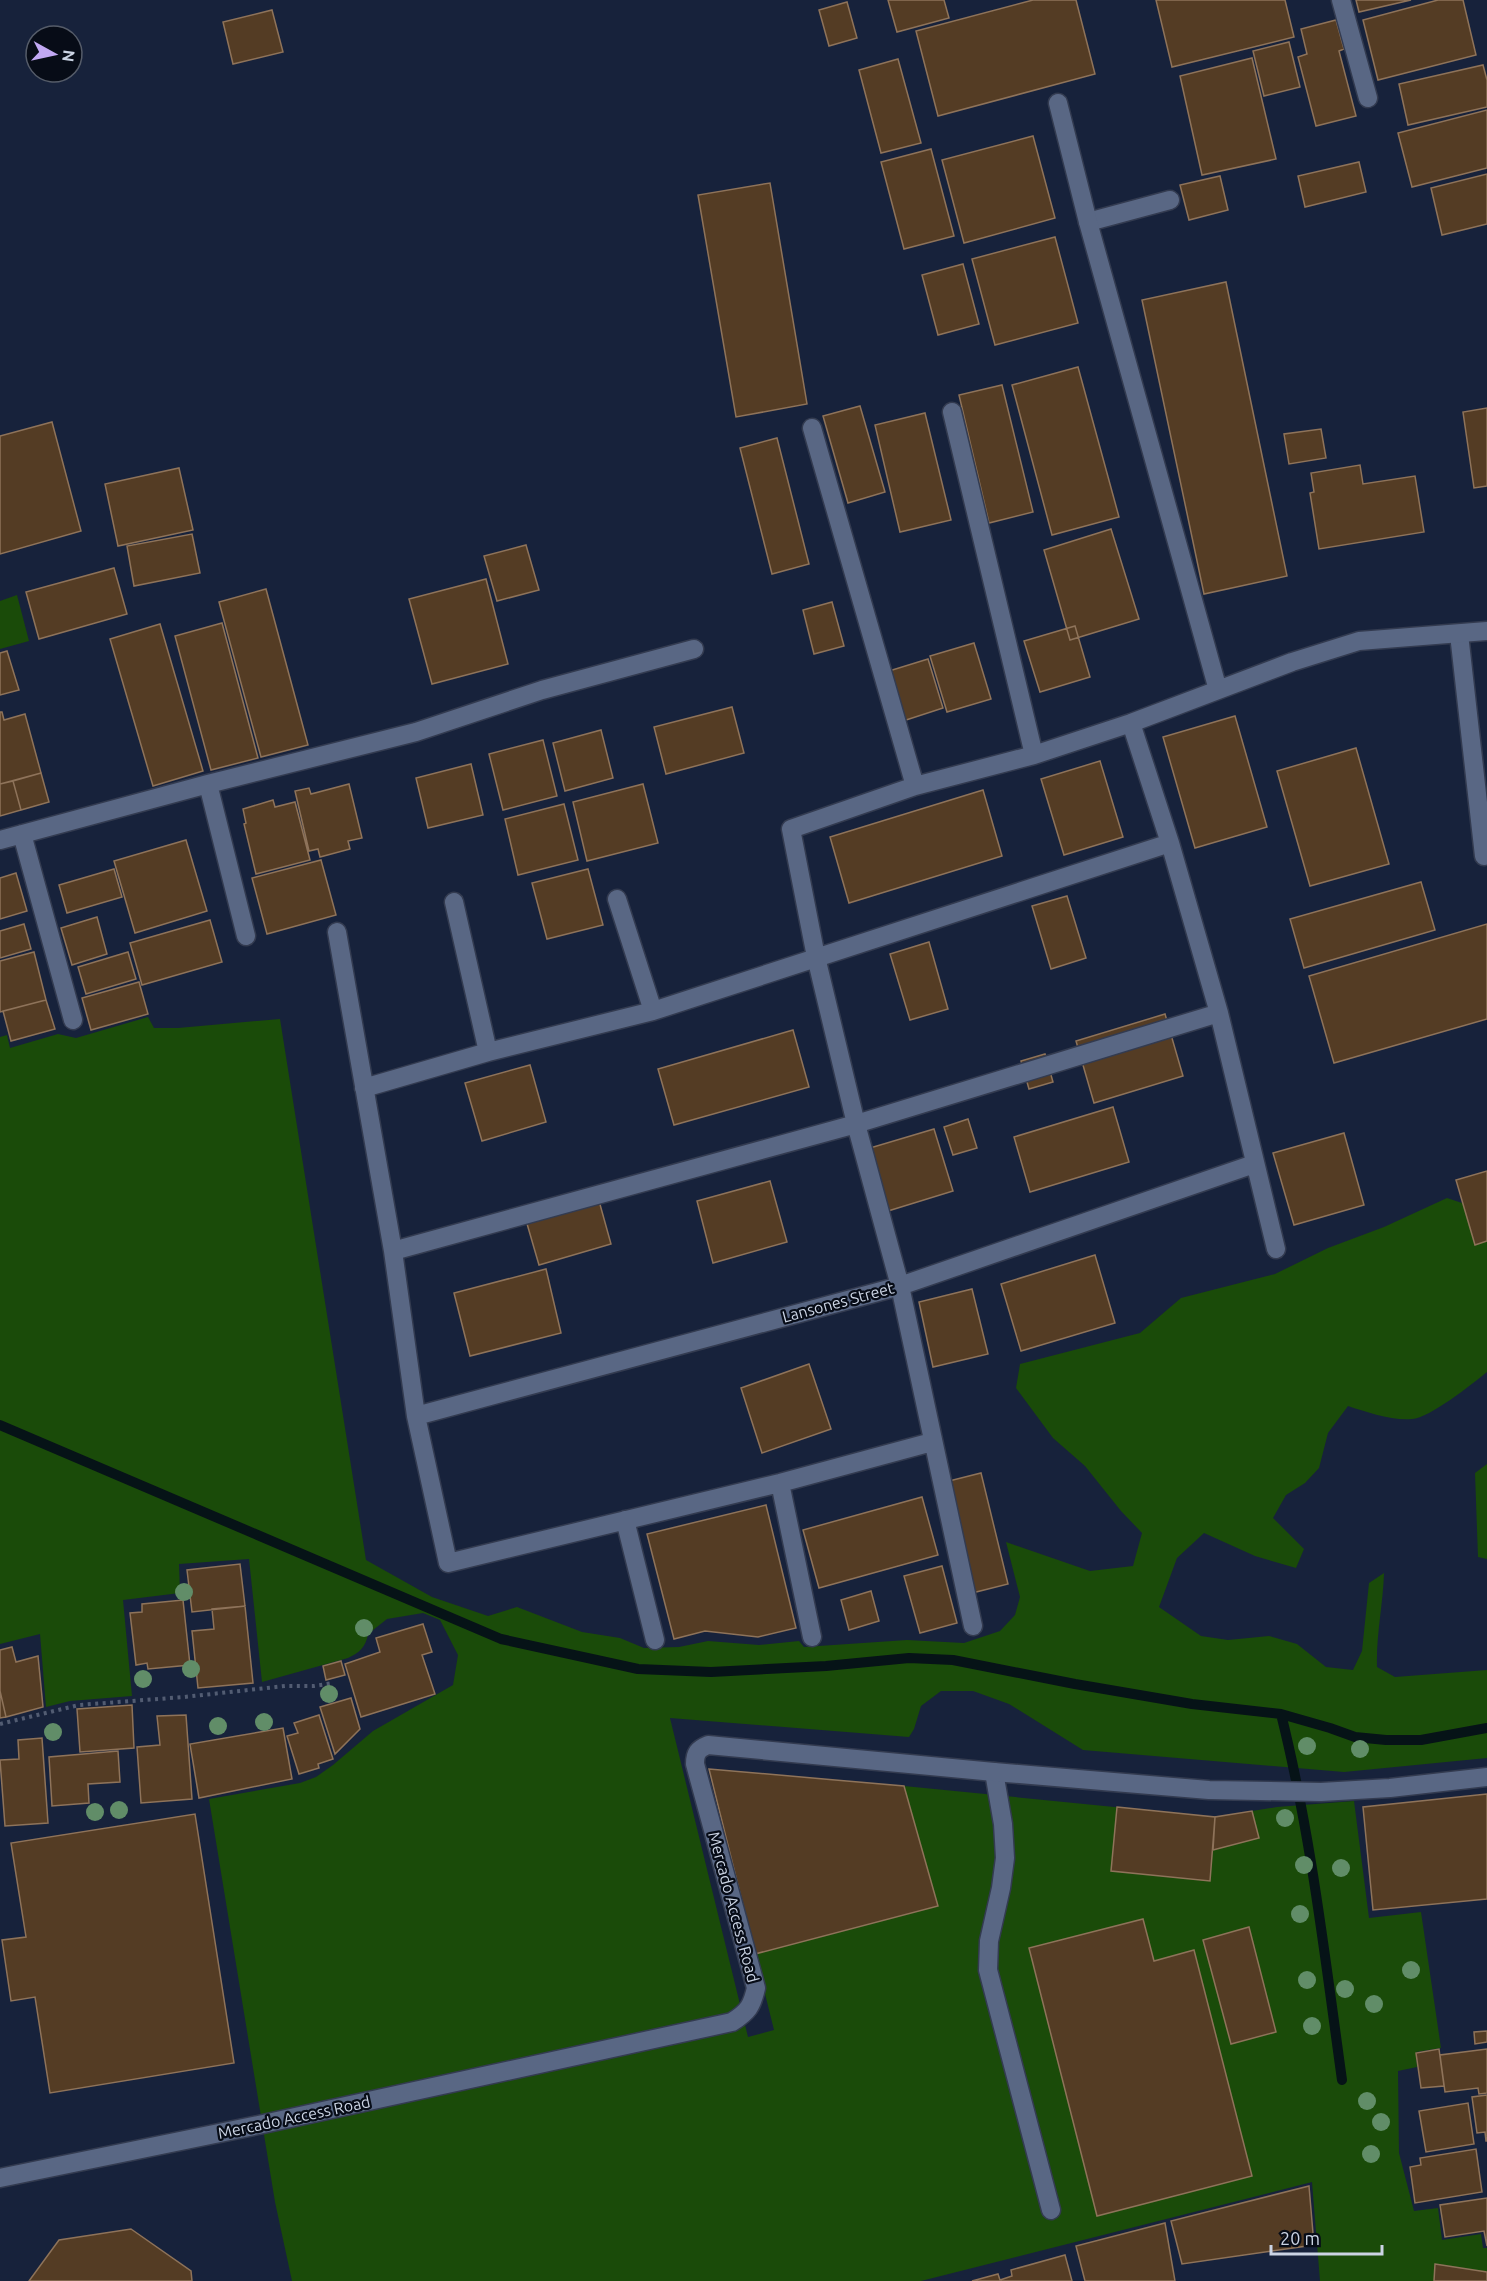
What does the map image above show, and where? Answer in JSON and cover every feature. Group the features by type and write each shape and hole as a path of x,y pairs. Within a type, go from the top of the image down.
{"street":[{"path":"1341,0 1368,98"},
{"path":"1058,103 1088,222 1218,690"},
{"path":"1088,222 1170,200"},
{"path":"952,412 1034,755"},
{"path":"812,428 915,786"},
{"path":"973,1626 900,1286 856,1124 816,957 791,829 915,786 1034,755 1131,723 1292,662 1359,641 1487,631"},
{"path":"1459,634 1484,856"},
{"path":"0,840 208,784 416,732 542,690 694,649"},
{"path":"1131,723 1170,843 1219,1013 1276,1249"},
{"path":"208,784 246,936"},
{"path":"22,834 73,1020"},
{"path":"364,1088 488,1052 653,1011 1170,843"},
{"path":"617,899 653,1011"},
{"path":"454,902 488,1052"},
{"path":"336,932 393,1251 416,1416 448,1563 780,1483 932,1442"},
{"path":"393,1251 856,1124 1219,1013"},
{"name":"Lansones Street","path":"416,1416 900,1286 1254,1164"},
{"path":"780,1483 812,1637"},
{"path":"624,1520 655,1640"},
{"name":"Mercado Access Road","path":"0,2178 274,2122 732,2022 743,2015 753,2004 756,1988 694,1764 695,1755 699,1749 708,1745 1155,1786 1264,1792 1321,1792 1390,1788 1487,1777"},
{"path":"994,1772 1003,1824 1005,1858 989,1941 988,1970 1051,2210"}],"path":[{"path":"0,1724 79,1704 333,1683"}],"green space":[{"path":"17,595 29,641 0,649 0,601"},
{"path":"148,1017 154,1028 280,1019 366,1560 432,1597 488,1616 517,1607 582,1632 620,1638 644,1648 679,1647 708,1641 759,1645 799,1641 804,1647 907,1640 964,1643 1000,1631 1015,1615 1020,1597 1006,1542 1090,1571 1133,1566 1142,1533 1085,1466 1053,1438 1016,1388 1020,1364 1140,1333 1181,1298 1275,1274 1328,1248 1384,1227 1447,1198 1465,1204 1487,1230 1487,1372 1451,1400 1429,1413 1412,1419 1380,1416 1348,1406 1328,1433 1319,1468 1305,1483 1286,1495 1273,1518 1304,1549 1296,1568 1255,1556 1204,1533 1177,1558 1159,1607 1201,1636 1228,1640 1269,1636 1297,1644 1326,1667 1353,1670 1362,1651 1369,1583 1384,1573 1377,1667 1395,1677 1487,1670 1487,1758 1344,1772 1083,1750 1009,1704 973,1691 941,1691 921,1706 909,1737 670,1718 748,2037 774,2030 709,1769 1215,1817 1277,1807 1354,1801 1369,1918 1421,1912 1441,2048 1416,2052 1417,2067 1398,2071 1399,2153 1414,2211 1438,2208 1442,2240 1481,2234 1483,2248 1487,2248 1487,2272 1436,2264 1434,2281 1320,2281 1312,2182 921,2281 292,2281 275,2202 209,1799 300,1783 316,1777 373,1731 453,1685 458,1655 440,1620 423,1613 387,1619 368,1634 366,1643 361,1649 348,1658 262,1682 249,1559 179,1564 180,1593 123,1600 132,1696 70,1701 46,1707 40,1634 0,1644 0,1037 7,1035 10,1048 58,1034 76,1038"},
{"path":"1487,1464 1487,1559 1478,1557 1475,1473"}],"building":[{"path":"888,0 944,0 949,18 897,32"},
{"path":"1033,0 1076,0 1095,74 938,116 916,31"},
{"path":"1156,0 1285,0 1294,37 1172,67"},
{"path":"1356,0 1411,0 1359,12"},
{"path":"1438,0 1463,0 1476,55 1378,80 1363,20"},
{"path":"847,2 857,38 829,46 819,10"},
{"path":"272,10 283,52 233,64 223,22"},
{"path":"1336,20 1344,49 1339,51 1356,116 1316,126 1298,57 1307,54 1301,29"},
{"path":"1289,42 1300,87 1264,96 1253,51"},
{"path":"1252,58 1276,159 1202,175 1180,76"},
{"path":"898,59 921,143 881,153 859,70"},
{"path":"1483,65 1487,80 1487,107 1408,125 1399,84"},
{"path":"1487,110 1487,168 1412,187 1398,133"},
{"path":"1033,136 1055,218 964,243 942,160"},
{"path":"931,149 954,236 904,249 881,162"},
{"path":"1359,162 1366,192 1305,207 1298,176"},
{"path":"1487,174 1487,224 1442,235 1431,188"},
{"path":"1220,176 1228,210 1189,220 1180,185"},
{"path":"770,183 807,404 736,417 698,195"},
{"path":"1055,237 1078,323 995,345 972,259"},
{"path":"963,264 979,324 938,335 922,275"},
{"path":"1226,282 1287,576 1204,594 1142,300"},
{"path":"1078,367 1119,517 1052,535 1012,385"},
{"path":"1002,385 1033,512 989,523 959,395"},
{"path":"860,406 885,492 848,503 823,416"},
{"path":"1487,408 1487,486 1474,488 1463,412"},
{"path":"925,413 951,520 900,532 875,425"},
{"path":"52,422 81,531 0,554 0,436"},
{"path":"1321,429 1326,458 1289,464 1284,434"},
{"path":"777,438 809,564 772,574 740,448"},
{"path":"1360,465 1363,484 1415,476 1424,532 1319,549 1310,493 1314,492 1311,473"},
{"path":"179,468 193,530 118,546 105,484"},
{"path":"1111,529 1139,619 1070,640 1044,550"},
{"path":"192,534 200,573 134,586 127,546"},
{"path":"526,545 539,590 497,601 484,556"},
{"path":"114,568 127,614 39,639 26,592"},
{"path":"486,579 508,664 432,684 409,599"},
{"path":"266,589 308,745 261,757 219,602"},
{"path":"832,602 844,646 814,654 803,610"},
{"path":"222,623 258,758 211,770 175,636"},
{"path":"160,624 203,771 153,786 110,639"},
{"path":"1075,626 1090,677 1040,692 1024,641"},
{"path":"974,643 991,699 947,712 930,656"},
{"path":"7,651 19,690 0,695 0,653"},
{"path":"928,659 943,708 903,721 889,671"},
{"path":"732,707 744,753 666,774 654,727"},
{"path":"0,712 4,720 25,714 41,773 0,784"},
{"path":"1235,716 1267,827 1195,848 1163,737"},
{"path":"601,730 613,778 565,791 553,743"},
{"path":"543,740 557,796 503,810 489,754"},
{"path":"1356,748 1389,864 1310,886 1277,771"},
{"path":"1100,761 1123,837 1064,855 1041,779"},
{"path":"471,764 483,815 428,828 416,778"},
{"path":"41,773 49,802 21,810 13,781"},
{"path":"13,781 21,810 0,816 0,784"},
{"path":"349,784 362,838 348,841 350,849 320,857 318,849 309,851 295,791 309,788 311,794"},
{"path":"643,784 658,843 587,861 573,802"},
{"path":"983,790 1002,856 849,903 830,837"},
{"path":"273,800 275,807 295,802 310,860 256,874 244,824 246,823 243,809"},
{"path":"564,804 578,860 518,875 505,819"},
{"path":"186,840 207,911 135,933 114,861"},
{"path":"321,860 336,915 267,934 252,878"},
{"path":"114,869 122,897 67,913 59,885"},
{"path":"588,869 603,925 547,939 532,883"},
{"path":"16,873 27,911 0,919 0,878"},
{"path":"1421,882 1435,930 1304,968 1290,919"},
{"path":"1067,896 1086,958 1051,969 1032,906"},
{"path":"97,917 107,954 72,965 61,928"},
{"path":"210,920 222,962 142,985 130,943"},
{"path":"24,924 31,949 0,958 0,931"},
{"path":"1487,924 1487,1019 1334,1063 1309,976"},
{"path":"929,942 948,1009 910,1020 890,954"},
{"path":"34,952 46,1000 0,1012 0,961"},
{"path":"128,952 136,979 86,994 78,967"},
{"path":"139,982 148,1014 91,1030 82,998"},
{"path":"46,1000 55,1029 11,1041 3,1011"},
{"path":"1165,1014 1183,1076 1094,1103 1076,1041"},
{"path":"793,1030 809,1087 674,1125 658,1069"},
{"path":"1045,1054 1053,1082 1029,1089 1021,1061"},
{"path":"530,1065 546,1122 482,1141 465,1083"},
{"path":"1113,1107 1129,1162 1030,1192 1014,1137"},
{"path":"968,1119 977,1148 953,1155 944,1127"},
{"path":"934,1129 953,1191 888,1211 870,1148"},
{"path":"1344,1133 1364,1205 1294,1225 1273,1153"},
{"path":"1487,1171 1487,1241 1475,1245 1456,1180"},
{"path":"770,1181 787,1242 713,1263 697,1201"},
{"path":"596,1190 611,1244 539,1265 523,1210"},
{"path":"1095,1255 1115,1323 1021,1351 1001,1284"},
{"path":"546,1269 561,1333 470,1356 454,1293"},
{"path":"972,1289 988,1354 933,1367 919,1302"},
{"path":"809,1364 831,1429 762,1453 741,1388"},
{"path":"981,1473 1008,1584 972,1593 945,1482"},
{"path":"922,1497 938,1555 819,1588 803,1530"},
{"path":"766,1505 796,1628 758,1637 705,1631 674,1639 647,1534"},
{"path":"240,1564 245,1606 192,1612 187,1570"},
{"path":"942,1566 957,1623 920,1633 904,1576"},
{"path":"871,1591 879,1621 849,1630 841,1600"},
{"path":"183,1600 190,1665 148,1669 147,1663 136,1665 130,1613 142,1612 142,1604"},
{"path":"245,1606 253,1683 198,1688 192,1631 214,1629 212,1609"},
{"path":"423,1624 432,1652 422,1655 435,1694 361,1717 345,1664 380,1652 376,1638"},
{"path":"12,1647 16,1662 38,1656 43,1707 6,1717 0,1691 0,1650"},
{"path":"341,1661 345,1675 326,1680 323,1666"},
{"path":"0,1691 6,1717 0,1718"},
{"path":"351,1698 360,1729 335,1754 320,1707"},
{"path":"132,1705 134,1748 80,1752 77,1709"},
{"path":"186,1715 192,1799 141,1803 137,1747 160,1745 157,1716"},
{"path":"319,1715 333,1759 318,1764 319,1768 299,1774 287,1736 298,1733 294,1723"},
{"path":"283,1728 292,1779 199,1798 190,1744"},
{"path":"42,1738 48,1823 5,1826 0,1760 19,1759 18,1740"},
{"path":"118,1751 120,1782 88,1784 89,1803 52,1806 49,1757"},
{"path":"709,1769 904,1786 938,1906 755,1954"},
{"path":"1487,1794 1487,1899 1373,1910 1363,1807"},
{"path":"1117,1807 1215,1817 1210,1881 1111,1871"},
{"path":"1252,1811 1259,1838 1213,1850 1215,1817"},
{"path":"195,1814 234,2063 50,2093 35,1997 11,2001 2,1940 26,1937 11,1843"},
{"path":"1143,1919 1154,1961 1194,1950 1252,2176 1097,2216 1029,1948"},
{"path":"1249,1927 1276,2032 1231,2044 1203,1940"},
{"path":"1487,2031 1487,2042 1475,2044 1474,2032"},
{"path":"1439,2049 1444,2086 1421,2088 1416,2053"},
{"path":"1487,2049 1487,2093 1479,2094 1478,2088 1445,2092 1440,2055"},
{"path":"1487,2095 1486,2141 1485,2132 1477,2133 1472,2097"},
{"path":"1468,2103 1474,2144 1426,2152 1419,2111"},
{"path":"1476,2149 1482,2192 1415,2203 1410,2167 1421,2165 1420,2158"},
{"path":"1309,2186 1314,2245 1182,2264 1171,2221"},
{"path":"1487,2198 1487,2246 1484,2231 1445,2237 1440,2205"},
{"path":"1165,2223 1175,2281 1085,2281 1076,2246"},
{"path":"131,2229 191,2271 192,2281 29,2281 59,2240"},
{"path":"1065,2255 1072,2281 972,2281 998,2274 1000,2280 1012,2276 1011,2270"},
{"path":"1435,2264 1487,2272 1487,2281 1434,2281"}],"waterway":[{"path":"0,1425 501,1639 638,1669 711,1672 826,1666 909,1658 953,1660 1192,1704 1281,1714 1355,1737 1421,1740 1487,1728"},
{"path":"1281,1714 1309,1850 1342,2080"}]}
